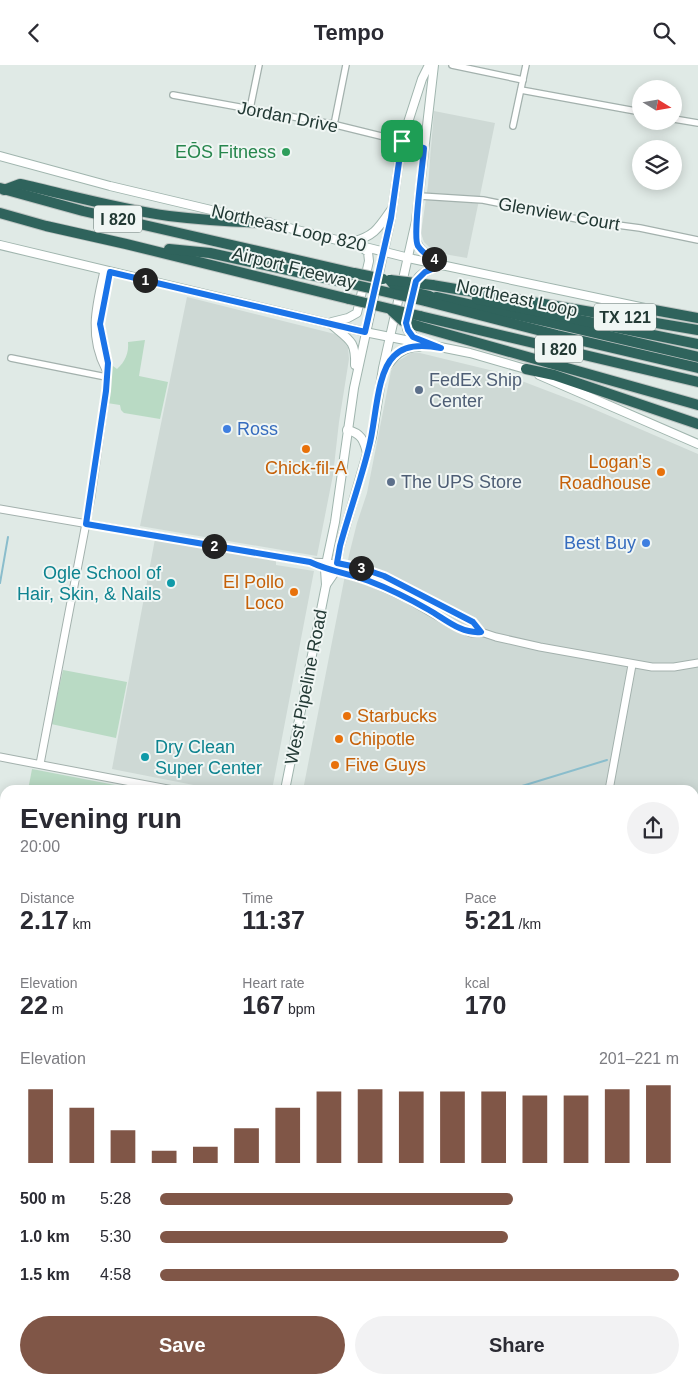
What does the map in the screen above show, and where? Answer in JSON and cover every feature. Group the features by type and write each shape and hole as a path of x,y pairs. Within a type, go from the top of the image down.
{"highway":[{"path":"2,189 20,184 132,210 170,216 269,223"},
{"name":"Airport Freeway","path":"2,189 83,211 354,273 698,330"},
{"name":"Airport Freeway","path":"0,213 46,226 392,310 419,321 698,382"},
{"path":"126,244 210,253 428,299 557,335 698,368"},
{"name":"Northeast Loop","path":"390,280 396,288 428,299 549,322 698,357"},
{"path":"432,285 439,292 698,344"},
{"path":"654,310 698,319"},
{"path":"419,321 698,407"},
{"path":"526,369 554,375 694,423"}],"main road":[{"name":"West Pipeline Road","path":"286,785 326,585 326,565 335,522 354,388 392,208 402,141 422,79 429,65"},
{"path":"434,65 416,221 416,241 424,253 442,265"},
{"name":"Northeast Loop 820","path":"0,156 110,186 352,242 409,258 654,310 698,313"},
{"path":"352,242 372,234 379,228 392,208"},
{"name":"West Pipeline Road","path":"326,585 336,568 340,546 374,429 382,373 416,221"},
{"path":"330,323 348,318 357,313 369,261 368,253 364,248 352,242"},
{"path":"0,245 365,332 470,353 526,369 698,444"},
{"path":"441,348 413,337 406,323 416,281 425,272 442,265"},
{"path":"330,323 351,341 354,349 354,388"},
{"path":"382,373 393,356 401,351 412,347 430,346"},
{"path":"347,430 360,435 367,455"}],"street":[{"path":"251,104 259,65"},
{"path":"335,120 346,65"},
{"path":"452,65 523,80"},
{"path":"513,126 526,65"},
{"path":"521,89 632,110"},
{"name":"Jordan Drive","path":"173,95 332,124 424,148"},
{"path":"682,120 698,123"},
{"name":"Glenview Court","path":"420,196 482,200 587,221 640,227 698,240"},
{"path":"40,764 94,478 106,374 97,341 94,319 107,271"},
{"path":"11,358 106,374"},
{"path":"0,509 326,565 369,581 408,599 453,625 471,633 481,632 504,639 632,665 663,668 698,663"},
{"path":"610,785 632,665"},
{"path":"0,757 147,785"}],"shaded area":[{"path":"434,111 495,123 467,258 438,253 432,250 424,242 421,233 428,185"},
{"path":"187,297 335,334 348,347 349,359 333,475 317,556 140,526"},
{"path":"411,353 420,353 498,372 582,404 698,454 698,785 304,785 349,555 367,493 391,371 395,363"},
{"path":"155,539 276,560 276,565 314,571 273,785 194,785 112,769"}],"green space":[{"path":"145,340 139,376 168,382 160,419 124,413 120,405 107,403 111,367 113,366 117,369 122,363 127,354 128,342"},
{"path":"63,670 127,682 116,738 51,724"},
{"path":"32,769 115,785 29,785"}],"waterway":[{"path":"0,583 8,537"},
{"path":"525,785 607,760"}],"place":[{"name":"EŌS Fitness","path":"286,152"},
{"name":"FedEx Ship Center","path":"419,390"},
{"name":"Ross","path":"227,429"},
{"name":"Chick-fil-A","path":"306,449"},
{"name":"Logan's Roadhouse","path":"661,472"},
{"name":"The UPS Store","path":"391,482"},
{"name":"Best Buy","path":"646,543"},
{"name":"Ogle School of Hair, Skin, & Nails","path":"171,583"},
{"name":"El Pollo Loco","path":"294,592"},
{"name":"Starbucks","path":"347,716"},
{"name":"Chipotle","path":"339,739"},
{"name":"Dry Clean Super Center","path":"145,757"},
{"name":"Five Guys","path":"335,765"}],"route":[{"path":"402,141 424,148 415,231 416,241 424,253 442,265 419,276 416,281 406,323 413,337 441,348 430,346 412,347 401,351 393,356 382,373 369,450 340,546 337,563 361,568 384,576 473,622 481,632 471,633 453,625 408,599 369,581 325,569 310,562 86,524 106,391 108,363 100,324 110,272 365,332 391,218 402,141"}]}
